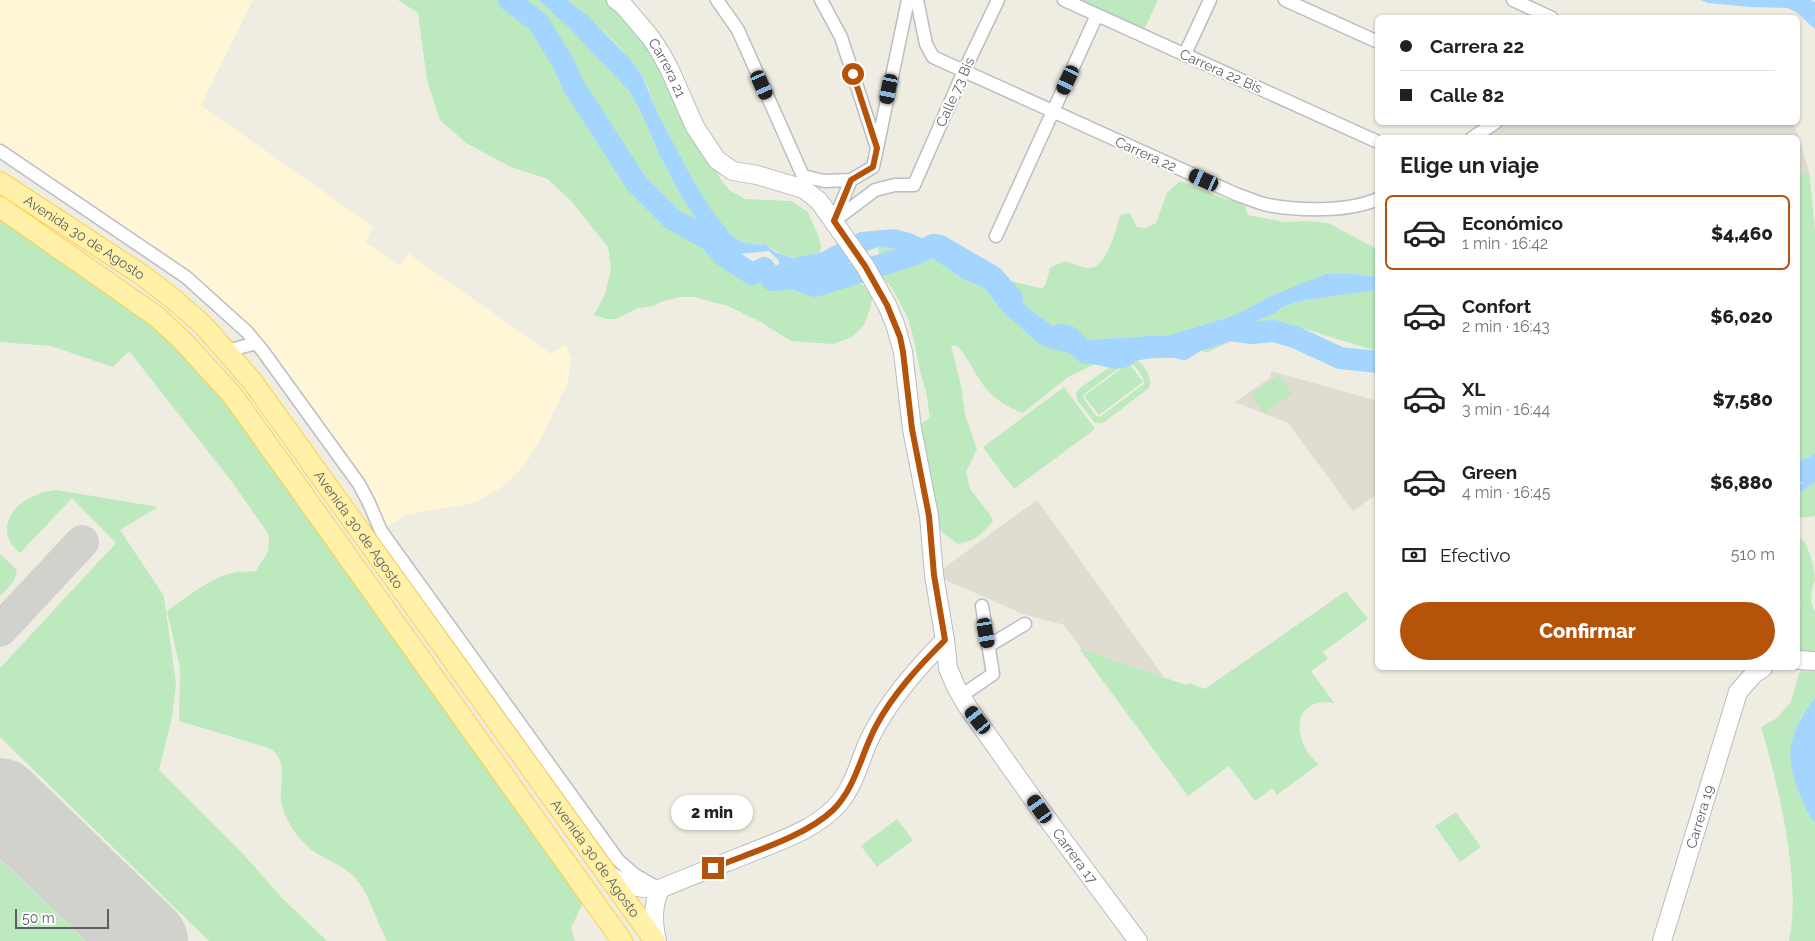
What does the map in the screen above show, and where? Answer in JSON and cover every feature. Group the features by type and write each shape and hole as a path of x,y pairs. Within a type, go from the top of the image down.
{"main road":[{"name":"Avenida 30 de Agosto","path":"0,182 142,276 203,325 227,351 375,537 608,875 656,941"},
{"name":"Avenida 30 de Agosto","path":"0,207 156,316 183,341 233,396 622,941"}],"street":[{"name":"Carrera 21","path":"616,0 660,52 695,128 717,160 724,167 733,171 798,180 804,188 819,200 865,266"},
{"path":"717,0 738,30 798,180 824,181 851,180 873,167 908,0"},
{"path":"821,0 842,37 877,148"},
{"name":"Carrera 22","path":"917,0 926,44 933,58 1238,195 1268,205 1326,209 1365,204 1375,200"},
{"name":"Calle 73 Bis","path":"838,228 875,190 914,185 964,71 998,0"},
{"name":"Carrera 22 Bis","path":"1064,0 1375,141"},
{"path":"1185,54 1210,0"},
{"path":"1286,0 1375,41"},
{"path":"1513,0 1546,15"},
{"path":"996,236 1097,15"},
{"path":"1476,135 1492,125"},
{"path":"0,151 186,277 247,332 359,484 369,503 375,537 618,860 635,875 660,889"},
{"path":"838,228 851,180"},
{"name":"Carrera 17","path":"865,266 896,324 903,352 912,429 929,516 934,575 948,668 961,696 1040,809 1138,941"},
{"path":"227,351 256,343"},
{"path":"961,696 993,674 982,606"},
{"path":"988,646 1025,624"},
{"path":"608,875 627,885 646,889 660,889 797,833 818,821 832,810 847,792 853,782 869,739 888,707 913,674 945,640"},
{"name":"Carrera 19","path":"1662,941 1738,692 1760,670"},
{"path":"656,941 653,910 654,901 660,889"}],"shaded area":[{"path":"0,0 253,0 201,105 373,227 365,242 400,266 408,253 551,354 566,344 572,359 567,384 538,444 525,464 501,488 475,502 404,516 381,531 377,521 262,350 186,277 0,151"},
{"path":"1492,125 1795,125 1798,135 1477,135"},
{"path":"1800,142 1809,171 1800,175"},
{"path":"1271,371 1375,400 1375,495 1353,511 1288,423 1235,402 1271,377"},
{"path":"1037,500 1164,677 1082,649 1064,625 1023,614 934,575"}],"green space":[{"path":"398,0 538,0 568,27 629,91 681,196 710,240 723,255 752,274 819,275 843,267 864,286 872,298 864,325 852,337 833,344 791,341 759,321 728,306 694,297 682,297 663,301 653,306 638,308 616,319 606,319 594,315 605,294 611,269 608,247 571,201 548,179 511,167 466,143 440,120 427,80 418,13"},
{"path":"567,0 616,0 651,38 721,180 729,190 745,199 792,201 808,212 819,238 820,253 803,257 787,256 763,245 740,241 730,233 707,203 672,144 642,76 608,35"},
{"path":"1064,0 1158,0 1141,36"},
{"path":"1809,171 1815,230 1815,453 1800,464 1800,175"},
{"path":"1180,181 1244,205 1248,215 1284,222 1328,223 1375,248 1375,277 1354,274 1167,336 1085,340 1069,337 1036,314 999,282 1013,282 1042,288 1046,284 1050,268 1061,262 1068,262 1087,268 1093,267 1105,257 1120,215 1130,213 1137,227 1146,228 1156,223 1167,193"},
{"path":"0,207 183,341 588,892 571,928 575,941 387,941 366,893 356,879 343,868 312,850 300,839 291,826 282,805 281,765 279,758 274,752 266,747 179,721 180,668 167,611 198,589 223,576 235,572 256,571 268,552 269,535 232,482 129,351 113,367 51,346 0,342"},
{"path":"878,247 909,250 930,257 963,279 984,288 1003,312 1039,344 1094,352 1109,349 1177,346 1255,322 1275,313 1284,306 1306,300 1375,290 1375,350 1275,320 1208,352 1183,349 1120,352 1068,377 1023,413 1008,406 990,393 962,352 956,345 951,346 961,385 965,415 977,449 966,472 970,489 993,521 978,536 970,541 958,544 944,534 929,516 912,429 930,418 926,391 907,316 892,288 883,278"},
{"path":"1127,355 1132,356 1141,363 1150,378 1149,388 1103,423 1095,423 1077,400 1076,393 1080,388","holes":["1127,362 1140,374 1144,384 1100,417 1096,416 1083,395"]},
{"path":"1129,363 1143,382 1099,415 1084,396"},
{"path":"1279,375 1292,394 1264,413 1251,394"},
{"path":"1064,387 1095,429 1014,489 983,447"},
{"path":"1815,482 1815,516 1800,518 1800,493"},
{"path":"57,490 158,507 120,530 164,596 176,684 172,717 159,770 244,855 283,899 327,941 209,941 0,737 0,668 116,543 72,498 20,553 11,544 8,537 7,527 9,518 21,503 39,494"},
{"path":"1800,538 1806,544 1813,563 1815,580 1812,588 1811,602 1815,612 1815,698 1801,717 1791,747 1791,761 1795,778 1815,823 1815,941 1789,941 1793,891 1790,862 1781,804 1761,727 1777,718 1791,702 1803,660 1800,651"},
{"path":"0,554 17,570 14,581 0,596"},
{"path":"1346,591 1368,619 1323,652 1328,659 1311,671 1334,703 1320,703 1309,706 1303,714 1300,723 1300,734 1304,745 1319,764 1277,795 1272,788 1255,801 1229,766 1188,796 1080,650 1082,649 1186,685 1189,683 1205,689"},
{"path":"1456,812 1481,847 1460,862 1435,826"},
{"path":"897,819 913,840 877,867 861,846"},
{"path":"0,859 85,941 0,941"}],"water":[{"path":"538,0 567,0 588,16 631,60 642,76 659,116 691,177 710,208 730,234 741,242 765,245 775,252 793,258 820,253 860,232 895,229 910,233 940,246 992,276 1036,314 1069,337 1085,340 1167,336 1229,317 1269,297 1326,274 1354,274 1375,277 1375,290 1306,300 1284,306 1275,313 1255,322 1177,346 1071,353 1051,349 1039,344 1003,312 984,288 963,279 930,257 909,250 878,247 865,252 843,267 819,275 772,280 752,274 723,255 710,240 681,196 629,91 568,27","holes":["769,251 779,261 779,264 769,267 752,265 739,254"]},
{"path":"1701,0 1811,0 1815,2 1815,29 1796,12 1787,8 1708,3"},
{"path":"1815,453 1815,482 1800,493 1800,485 1807,480 1814,469 1800,472 1800,464"},
{"path":"1815,698 1815,823 1805,807 1793,776 1790,755 1792,739 1797,727"}],"waterway":[{"path":"509,0 538,22 564,64 573,85 637,184 672,219 710,240 723,255 752,274 764,268 772,280 793,278 815,286 916,254 933,245 940,246 992,276 1012,298"},
{"path":"1060,335 1069,337 1086,353 1118,358 1143,348 1166,347 1183,349 1195,341 1229,330 1252,333 1274,331 1297,338 1340,358 1375,362"},
{"path":"1800,472 1815,468"}],"taxiway":[{"path":"0,630 82,542"}],"runway":[{"path":"0,800 146,941"}],"route":[{"path":"713,868 797,833 824,818 840,802 853,782 877,723 899,691 945,640 934,575 929,516 912,429 900,337 887,305 865,266 834,221 851,180 873,167 877,148 853,74"}]}
